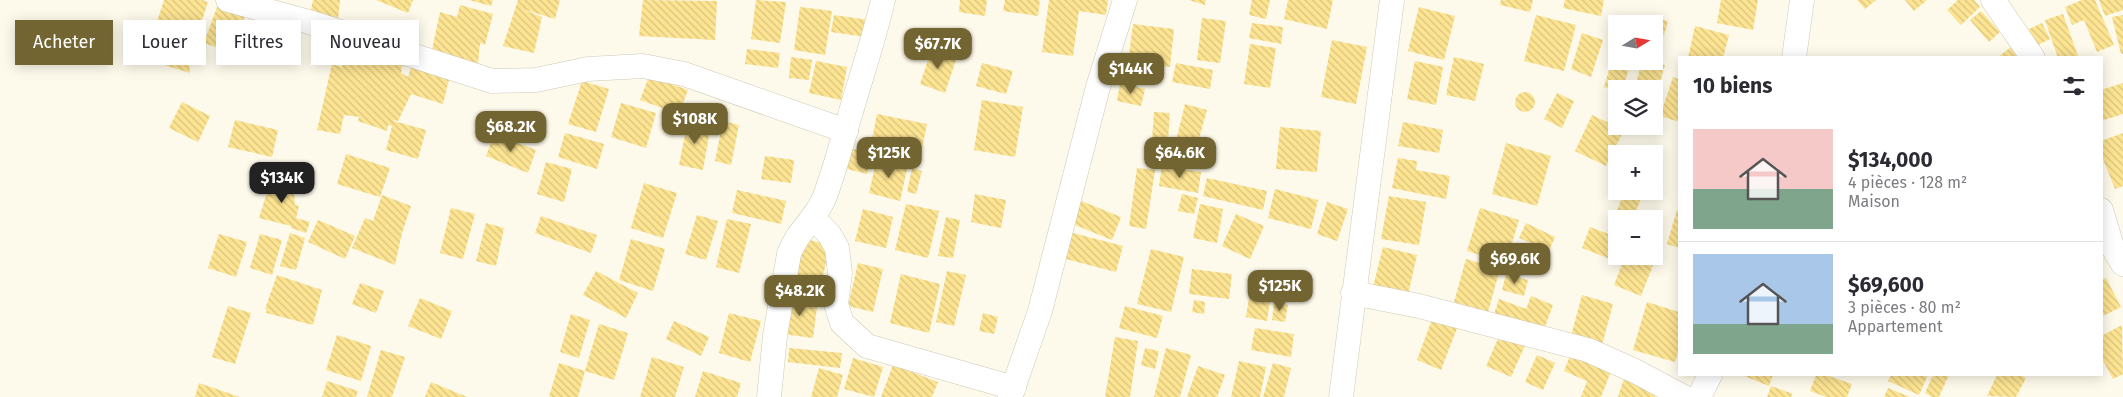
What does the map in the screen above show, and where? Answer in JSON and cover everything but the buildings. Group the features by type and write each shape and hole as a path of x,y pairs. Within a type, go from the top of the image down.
{"street":[{"path":"228,0 318,25 492,81 536,80 588,68 643,66 684,74 846,131"},
{"path":"769,397 775,336 789,254 793,242 803,228 814,218 825,198 883,0"},
{"path":"814,218 829,234 837,248 840,273 836,304 842,323 867,346 1012,392 1040,311 1098,87 1125,0"},
{"path":"1341,397 1392,0"},
{"path":"1794,56 1802,0"},
{"path":"1993,0 2031,56"},
{"path":"2103,217 2112,246 2123,264"},
{"path":"1353,293 1420,306 1588,350 1635,371 1684,397"},
{"path":"1699,397 1710,376"}]}
